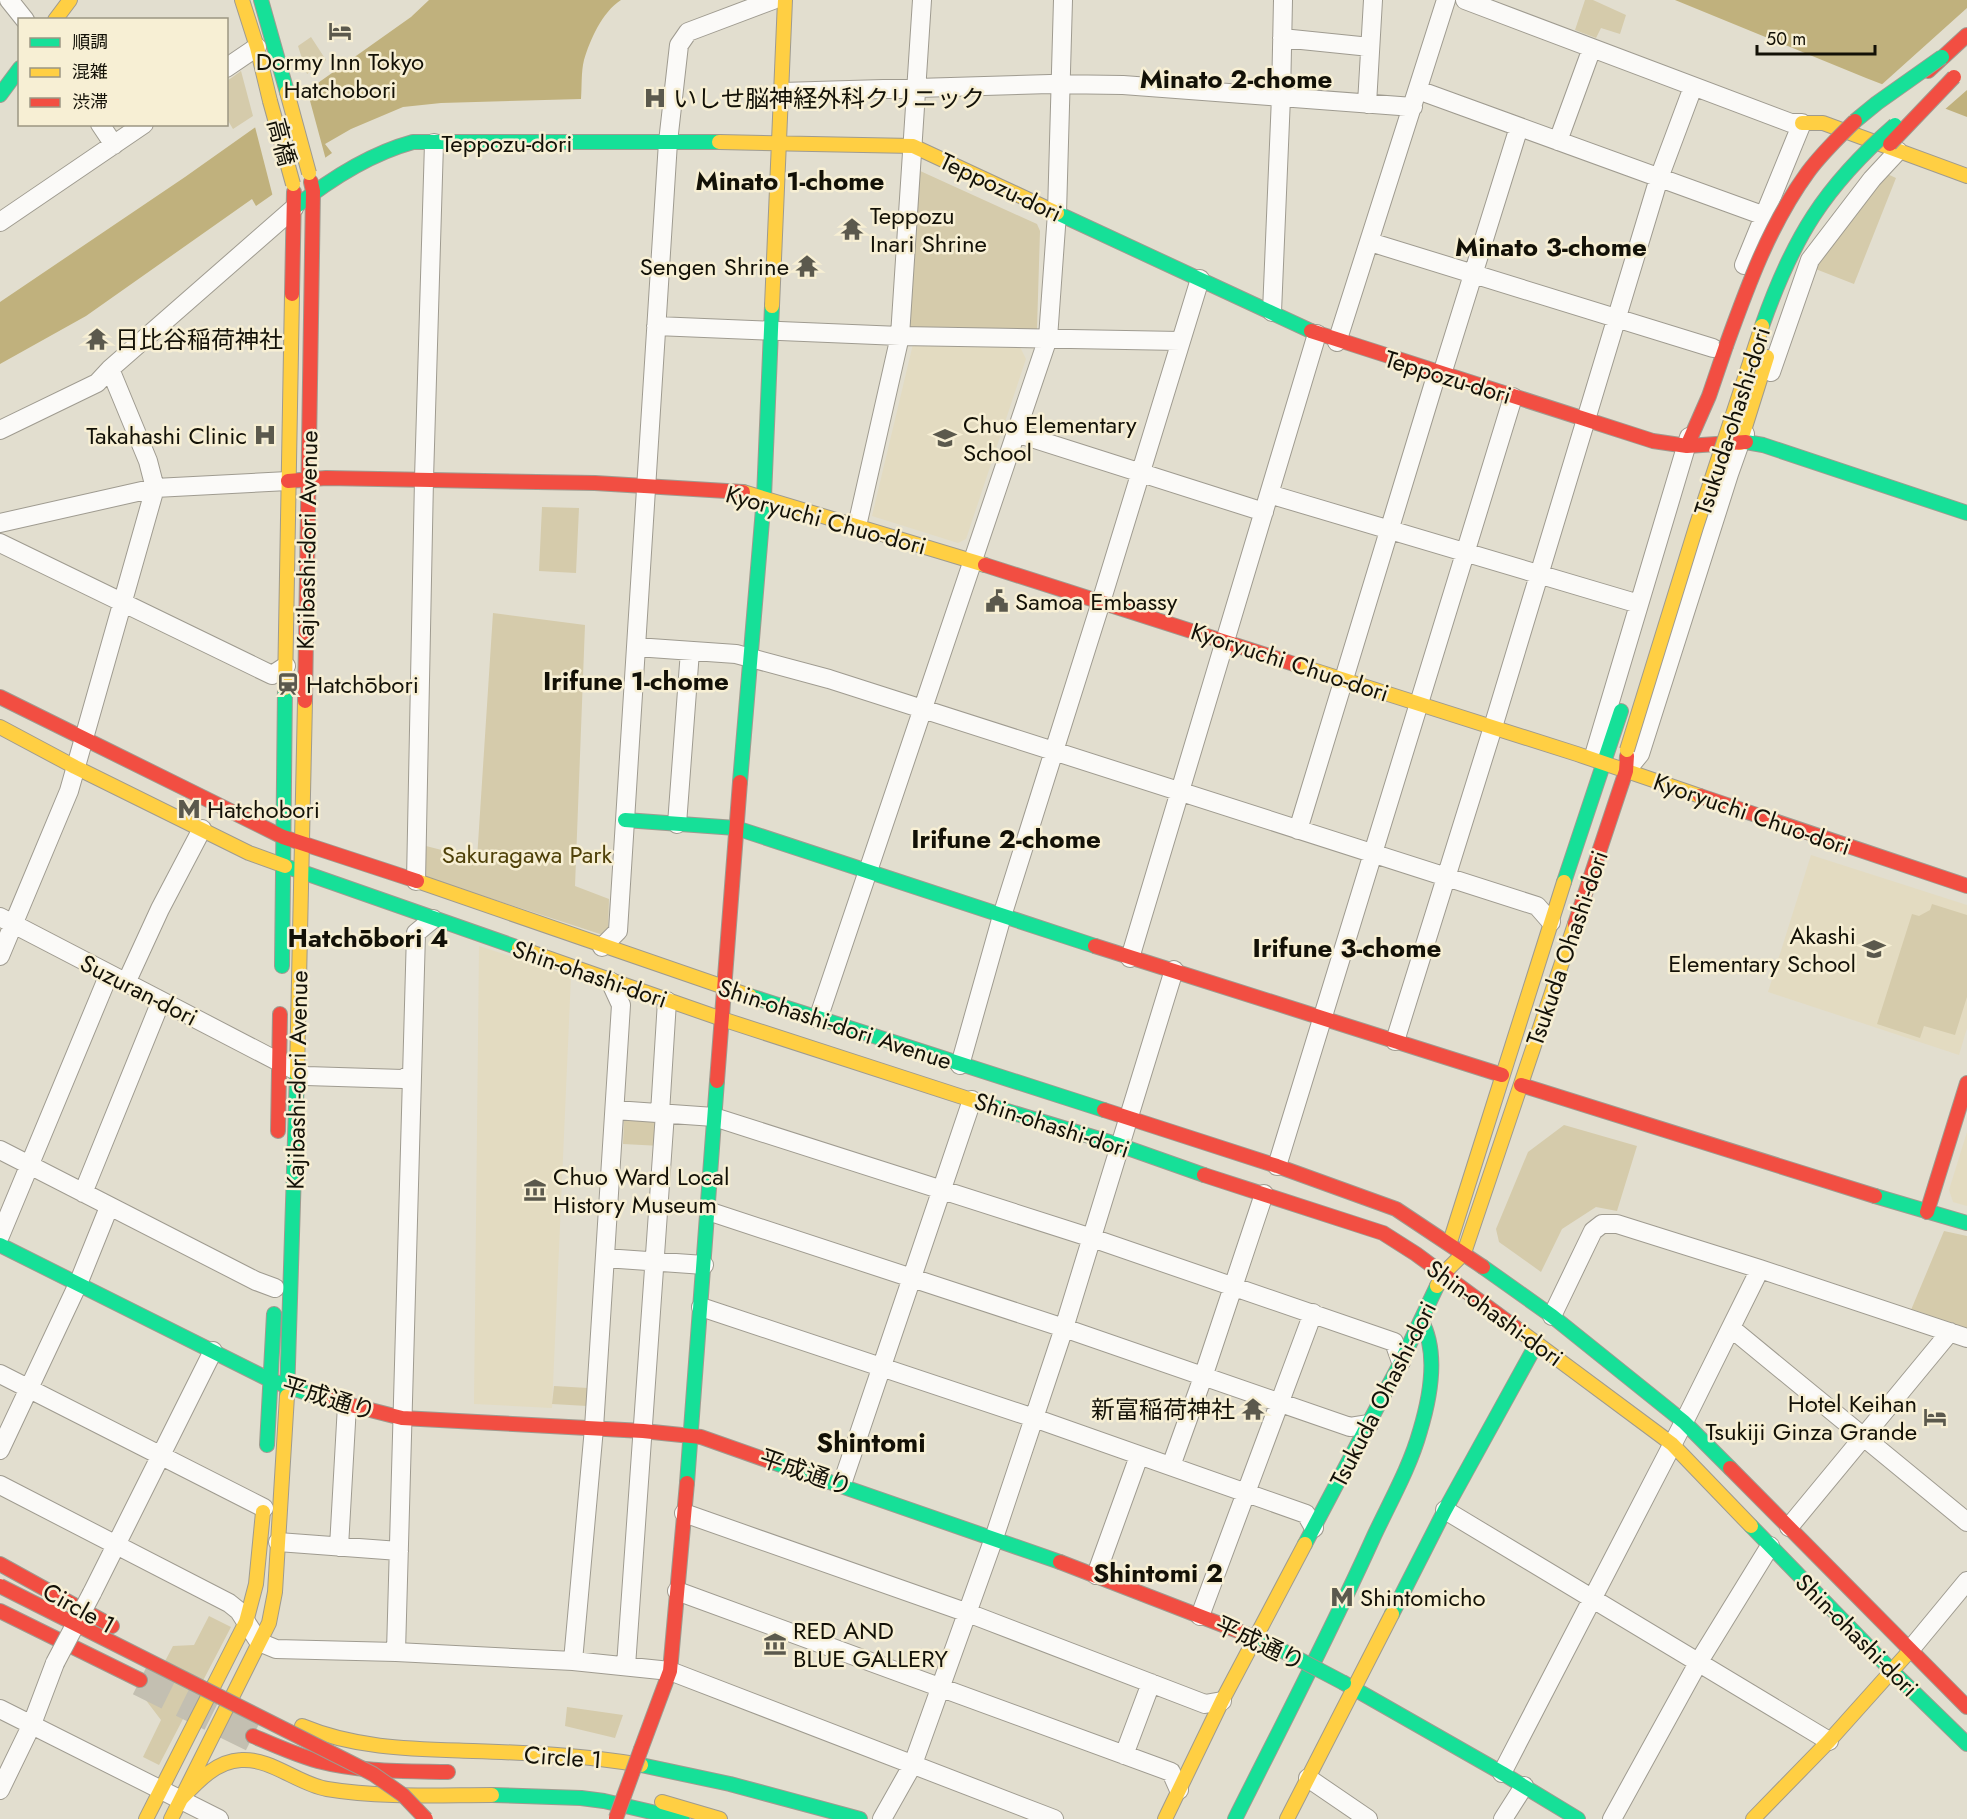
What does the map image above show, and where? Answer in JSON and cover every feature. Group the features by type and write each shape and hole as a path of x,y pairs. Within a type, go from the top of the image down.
{"main road":[{"path":"56,18 70,0"},
{"path":"242,0 257,47"},
{"path":"263,5 278,0"},
{"path":"615,1819 670,1671 691,1435 736,828 764,497 786,0"},
{"name":"高橋","path":"263,5 309,173"},
{"path":"1719,347 1783,208 1807,172 1859,118 1942,57 1967,35"},
{"name":"高橋","path":"257,47 293,184"},
{"name":"Tsukuda-ohashi-dori","path":"1720,405 1767,271 1785,232 1817,180 1840,153 1942,57"},
{"path":"1740,443 1767,357 1810,246 1852,183 1967,65"},
{"path":"0,95 18,71"},
{"name":"Tsukuda-ohashi-dori","path":"1627,750 1767,314 1807,223 1829,190 1855,160 1954,77"},
{"path":"1802,123 1823,123 1967,176"},
{"name":"Teppozu-dori","path":"294,208 327,182 403,143 668,142 913,146 1337,342 1653,441 1687,446 1740,443 1763,445 1967,513"},
{"name":"Kajibashi-dori Avenue","path":"171,1819 259,1642 272,1611 278,1542 288,1387 302,872 313,191 309,173"},
{"name":"Kajibashi-dori Avenue","path":"282,975 293,184"},
{"name":"Tsukuda-ohashi-dori","path":"1702,461 1713,427"},
{"name":"Kyoryuchi Chuo-dori","path":"288,481 424,479 646,484 739,491 764,497 1493,727 1967,886"},
{"path":"1598,761 1621,711 1628,688"},
{"name":"Shin-ohashi-dori Avenue","path":"0,697 283,837 724,988 1277,1166 1396,1209 1450,1243"},
{"name":"Shin-ohashi-dori","path":"0,728 249,853 666,1001 1119,1145 1158,1160 1383,1233 1443,1274 1672,1444 1892,1671 1967,1744"},
{"name":"Tsukuda Ohashi-dori","path":"1443,1274 1464,1253 1626,771 1627,750"},
{"path":"625,820 736,828 1131,958 1502,1075"},
{"name":"Tsukuda Ohashi-dori","path":"1165,1819 1222,1701 1260,1639 1314,1528 1401,1362 1443,1274 1450,1243 1551,922"},
{"name":"Kajibashi-dori Avenue","path":"278,1148 281,997"},
{"path":"1927,1212 1967,1083"},
{"path":"1521,1084 1967,1223"},
{"name":"Shin-ohashi-dori","path":"1450,1243 1552,1316 1684,1422 1967,1707"},
{"name":"平成通り","path":"0,1245 270,1380 347,1405 402,1418 691,1435 842,1485 1096,1575 1260,1639 1349,1685 1578,1819"},
{"path":"267,1454 275,1282"},
{"path":"1234,1819 1348,1594 1417,1441 1428,1402 1429,1343 1427,1328 1421,1320"},
{"path":"1287,1819 1308,1778 1349,1685 1537,1343"},
{"path":"146,1819 246,1622 256,1584 264,1502"},
{"path":"1221,1819 1386,1512"},
{"name":"Circle 1","path":"0,1564 158,1652"},
{"path":"0,1586 373,1774 403,1795 426,1819"},
{"name":"Circle 1","path":"0,1611 140,1680"},
{"path":"1753,1819 1828,1741 1910,1650"},
{"name":"Circle 1","path":"267,1709 327,1737 366,1746 623,1761 860,1819"},
{"path":"253,1736 304,1756 343,1765 397,1771 462,1773"},
{"path":"181,1799 200,1779 221,1765 242,1760 256,1762 326,1789 581,1798 720,1819"},
{"path":"629,1782 708,1801"},
{"name":"Circle 1","path":"613,1788 680,1813 709,1819"}],"street":[{"path":"9,0 23,18"},
{"path":"602,947 618,932 668,142 679,45 688,32 773,0"},
{"path":"857,526 900,336 922,0"},
{"path":"818,1019 1048,338 1057,213 1063,0"},
{"path":"1272,312 1283,0"},
{"path":"1367,104 1373,0"},
{"path":"1337,342 1446,0"},
{"path":"1465,0 1791,123 1802,123 1782,174 1762,215 1719,347 1697,402 1687,446 1639,604 1598,761 1564,855 1551,922"},
{"path":"1282,38 1370,47"},
{"path":"228,67 257,47"},
{"path":"1558,141 1592,48"},
{"path":"782,92 1060,84 1123,85 1367,104 1416,99 1519,127 1762,215"},
{"path":"1395,1041 1493,727 1659,178 1693,87"},
{"path":"101,126 114,145"},
{"path":"0,222 141,126"},
{"path":"1298,830 1389,530 1519,127"},
{"path":"416,881 424,479 434,143"},
{"path":"1626,771 1640,754 1740,443 1755,418 1810,260 1872,179 1898,151"},
{"path":"0,430 97,383 110,369 294,208"},
{"path":"1370,242 1617,319 1719,347"},
{"path":"960,1065 1002,915 1200,279"},
{"path":"656,326 900,336 1180,341"},
{"path":"1131,958 1317,334"},
{"path":"0,956 7,921 69,791 155,488 148,461 110,369"},
{"path":"1277,1166 1513,398"},
{"path":"1016,433 1264,512"},
{"path":"0,523 155,488 288,481"},
{"path":"1269,494 1639,604"},
{"path":"0,543 272,675 285,666"},
{"path":"636,647 736,654 829,679 1537,906 1551,922"},
{"path":"677,824 690,651"},
{"path":"126,983 160,909 202,829"},
{"path":"396,1652 416,933 433,919"},
{"name":"Suzuran-dori","path":"7,921 306,1076 403,1079 412,1073"},
{"path":"884,1814 913,1764 994,1538 1064,1328 1174,970"},
{"path":"0,1236 109,974"},
{"path":"573,1662 594,1428 621,1005 610,981"},
{"path":"83,1193 161,1001"},
{"path":"626,1666 656,1261 666,1001"},
{"path":"842,1485 972,1100"},
{"path":"615,1110 714,1117 1092,1238 1394,1342 1401,1362"},
{"path":"0,1150 256,1281 275,1282"},
{"path":"1171,1466 1264,1194"},
{"path":"0,1450 78,1284 109,1207"},
{"path":"708,1211 1064,1328 1350,1427 1369,1424"},
{"path":"1552,1316 1593,1230 1602,1224 1617,1224 1958,1335 1863,1437 1789,1527"},
{"path":"605,1258 704,1264"},
{"path":"1502,1773 1684,1422 1760,1269"},
{"path":"701,1308 1034,1418 1245,1492 1306,1514 1314,1528"},
{"path":"1200,1616 1312,1313"},
{"path":"1731,1328 1967,1522"},
{"path":"0,1790 32,1724 55,1663 117,1545 160,1454 213,1351"},
{"path":"0,1374 160,1454 264,1502"},
{"path":"339,1547 347,1405"},
{"path":"1096,1575 1139,1456"},
{"path":"0,1485 229,1603 239,1611 259,1642 276,1649 396,1652 573,1662 670,1671 1054,1819"},
{"path":"1445,1510 1828,1741"},
{"path":"684,1512 968,1613 1205,1704 1222,1701"},
{"path":"278,1542 399,1551"},
{"path":"1612,1819 1698,1663 1770,1546"},
{"path":"1910,1650 1967,1581"},
{"path":"677,1591 1172,1772 1179,1790"},
{"path":"1124,1755 1151,1683"},
{"path":"0,1708 219,1819"},
{"path":"1308,1778 1368,1819"},
{"path":"1503,1819 1524,1786"}],"shaded area":[{"path":"429,0 621,0 603,19 590,44 583,65 581,99 441,103 403,107 351,129 325,144 332,153 256,206 252,199 86,316 0,364 0,302 185,177 411,17"},
{"path":"1675,0 1967,0 1967,117 1866,78"},
{"name":"Chuo Elementary School","path":"913,344 1020,347 1026,359 966,539 958,543 872,516"},
{"name":"Akashi Elementary School","path":"1811,855 1967,905 1967,1028 1959,1055 1768,992"},
{"path":"479,946 571,976 552,1408 474,1404"},
{"path":"1967,1132 1967,1206 1953,1202 1949,1190"}],"green space":[{"path":"1585,0 1593,0 1626,15 1620,34 1601,28 1596,38 1575,30"},
{"path":"311,37 326,60 307,74 298,46"},
{"path":"241,71 253,116 233,129 228,121 228,80"},
{"path":"918,170 1037,224 1040,231 1037,329 908,329"},
{"path":"1885,173 1896,178 1854,284 1813,268"},
{"path":"542,507 579,508 576,573 539,571"},
{"name":"Sakuragawa Park","path":"493,613 585,625 575,886 609,899 608,932 603,935 422,876 422,845 477,859"},
{"path":"1932,904 1967,915 1967,997 1955,1035 1924,1026 1920,1038 1877,1024 1912,914 1919,916 1930,910"},
{"path":"624,1120 662,1121 661,1146 623,1144"},
{"path":"1564,1125 1637,1146 1617,1211 1596,1207 1562,1229 1541,1272 1499,1242 1496,1229 1528,1152"},
{"path":"1944,1231 1967,1236 1967,1329 1911,1310"},
{"path":"554,1386 588,1388 587,1406 552,1404"},
{"path":"209,1616 231,1627 159,1765 143,1757 161,1720 145,1699 173,1646 194,1645"},
{"path":"567,1707 623,1715 615,1738 565,1726"}],"pier":[{"path":"1967,8 1967,90 1943,111 1879,87"},
{"path":"306,86 326,160 273,197 254,123"}],"tunnel":[{"path":"140,1680 253,1736"}],"traffic: fast":[{"path":"261,0 287,92"},
{"path":"1855,121 1942,57"},
{"path":"0,95 18,71"},
{"path":"1762,326 1786,266 1814,216 1849,170 1895,125"},
{"path":"294,208 350,169 381,153 413,142 719,142"},
{"path":"1057,213 1311,331"},
{"path":"740,782 764,497 772,306"},
{"path":"1746,442 1763,445 1967,513"},
{"path":"282,966 285,688"},
{"path":"1564,882 1621,711"},
{"path":"625,820 736,828 1095,946"},
{"path":"285,866 519,948"},
{"path":"750,996 1104,1110"},
{"path":"287,1396 297,1074"},
{"path":"687,1483 717,1081"},
{"path":"984,1104 1119,1145 1204,1175"},
{"path":"1875,1196 1967,1223"},
{"path":"0,1245 270,1380 315,1396"},
{"path":"1483,1267 1552,1316 1684,1422 1730,1468"},
{"path":"1305,1544 1401,1362 1437,1286"},
{"path":"267,1445 274,1314"},
{"path":"1235,1819 1324,1643 1411,1458 1424,1418 1431,1375 1430,1346 1421,1320"},
{"path":"1392,1614 1445,1510 1537,1343"},
{"path":"772,1462 1060,1562"},
{"path":"1751,1526 1892,1671 1967,1744"},
{"path":"1264,1641 1344,1683"},
{"path":"1344,1683 1578,1819"},
{"path":"641,1765 730,1784 860,1819"},
{"path":"492,1795 581,1798 682,1819"}],"traffic: slow":[{"path":"56,18 70,0"},
{"path":"242,0 257,47 270,101"},
{"path":"772,306 785,0"},
{"path":"287,92 309,173"},
{"path":"270,101 293,184"},
{"path":"1802,123 1823,123 1967,176"},
{"path":"719,142 913,146 1057,213"},
{"path":"285,688 292,294"},
{"path":"1627,750 1696,527 1762,326"},
{"path":"1740,443 1767,357"},
{"path":"743,492 985,565"},
{"path":"1294,664 1577,754 1700,796"},
{"path":"297,1074 305,701"},
{"path":"0,727 75,767 249,853 285,866"},
{"path":"417,881 750,996"},
{"path":"1451,1239 1564,882"},
{"path":"1437,1286 1443,1274 1464,1253 1575,924"},
{"path":"519,948 722,1019 984,1104"},
{"path":"1516,1328 1672,1444 1751,1526"},
{"path":"171,1819 269,1623 275,1592 287,1396"},
{"path":"146,1819 246,1622 256,1584 263,1512"},
{"path":"1165,1819 1222,1701 1305,1544"},
{"path":"1287,1819 1392,1614"},
{"path":"1753,1819 1829,1741 1906,1655"},
{"path":"302,1726 323,1734 386,1746 557,1755 641,1765"},
{"path":"181,1799 200,1779 215,1768 241,1760 263,1763 316,1786 347,1792 492,1795"},
{"path":"662,1802 720,1819"}],"traffic: jam":[{"path":"1928,71 1967,35"},
{"path":"1890,144 1954,77"},
{"path":"1726,346 1771,234 1794,192 1813,165 1855,121"},
{"path":"305,701 313,191 311,182"},
{"path":"292,294 294,192"},
{"path":"1311,331 1653,441 1687,446 1746,442"},
{"path":"1687,446 1709,396 1726,346"},
{"path":"288,481 326,478 595,483 743,492"},
{"path":"985,565 1294,664"},
{"path":"0,697 283,837 417,881"},
{"path":"1575,924 1626,771 1627,756"},
{"path":"717,1081 740,782"},
{"path":"1700,796 1967,886"},
{"path":"1095,946 1502,1075"},
{"path":"278,1131 280,1014"},
{"path":"1927,1212 1967,1083"},
{"path":"1521,1085 1875,1196"},
{"path":"1104,1110 1277,1166 1396,1209 1483,1267"},
{"path":"1204,1175 1383,1233 1416,1254 1516,1328"},
{"path":"315,1396 402,1418 643,1431 701,1437 772,1462"},
{"path":"1730,1468 1967,1707"},
{"path":"641,1749 670,1671 687,1483"},
{"path":"1060,1562 1264,1641"},
{"path":"0,1564 112,1626"},
{"path":"0,1586 373,1774 403,1795 426,1819"},
{"path":"0,1611 140,1680"},
{"path":"253,1736 285,1750 334,1765 383,1770 448,1772"},
{"path":"616,1818 641,1749"}],"place":[{"name":"Dormy Inn Tokyo Hatchobori","path":"340,31"},
{"name":"いしせ脳神経外科クリニック","path":"655,98"},
{"name":"Teppozu Inari Shrine","path":"852,229"},
{"name":"Sengen Shrine","path":"807,266"},
{"name":"日比谷稲荷神社","path":"97,339"},
{"name":"Takahashi Clinic","path":"265,435"},
{"name":"Chuo Elementary School","path":"945,438"},
{"name":"Samoa Embassy","path":"997,601"},
{"name":"Hatchōbori","path":"288,684"},
{"name":"Hatchobori","path":"189,809"},
{"name":"Akashi Elementary School","path":"1874,949"},
{"name":"Chuo Ward Local History Museum","path":"535,1190"},
{"name":"新富稲荷神社","path":"1253,1409"},
{"name":"Hotel Keihan Tsukiji Ginza Grande","path":"1935,1417"},
{"name":"Shintomicho","path":"1342,1597"},
{"name":"RED AND BLUE GALLERY","path":"775,1644"}],"district":[{"name":"Minato 2-chome","path":"1236,79"},
{"name":"Minato 1-chome","path":"790,181"},
{"name":"Minato 3-chome","path":"1551,247"},
{"name":"Irifune 1-chome","path":"636,681"},
{"name":"Irifune 2-chome","path":"1006,839"},
{"name":"Hatchōbori 4","path":"368,938"},
{"name":"Irifune 3-chome","path":"1347,948"},
{"name":"Shintomi","path":"871,1442"},
{"name":"Shintomi 2","path":"1158,1573"}]}
